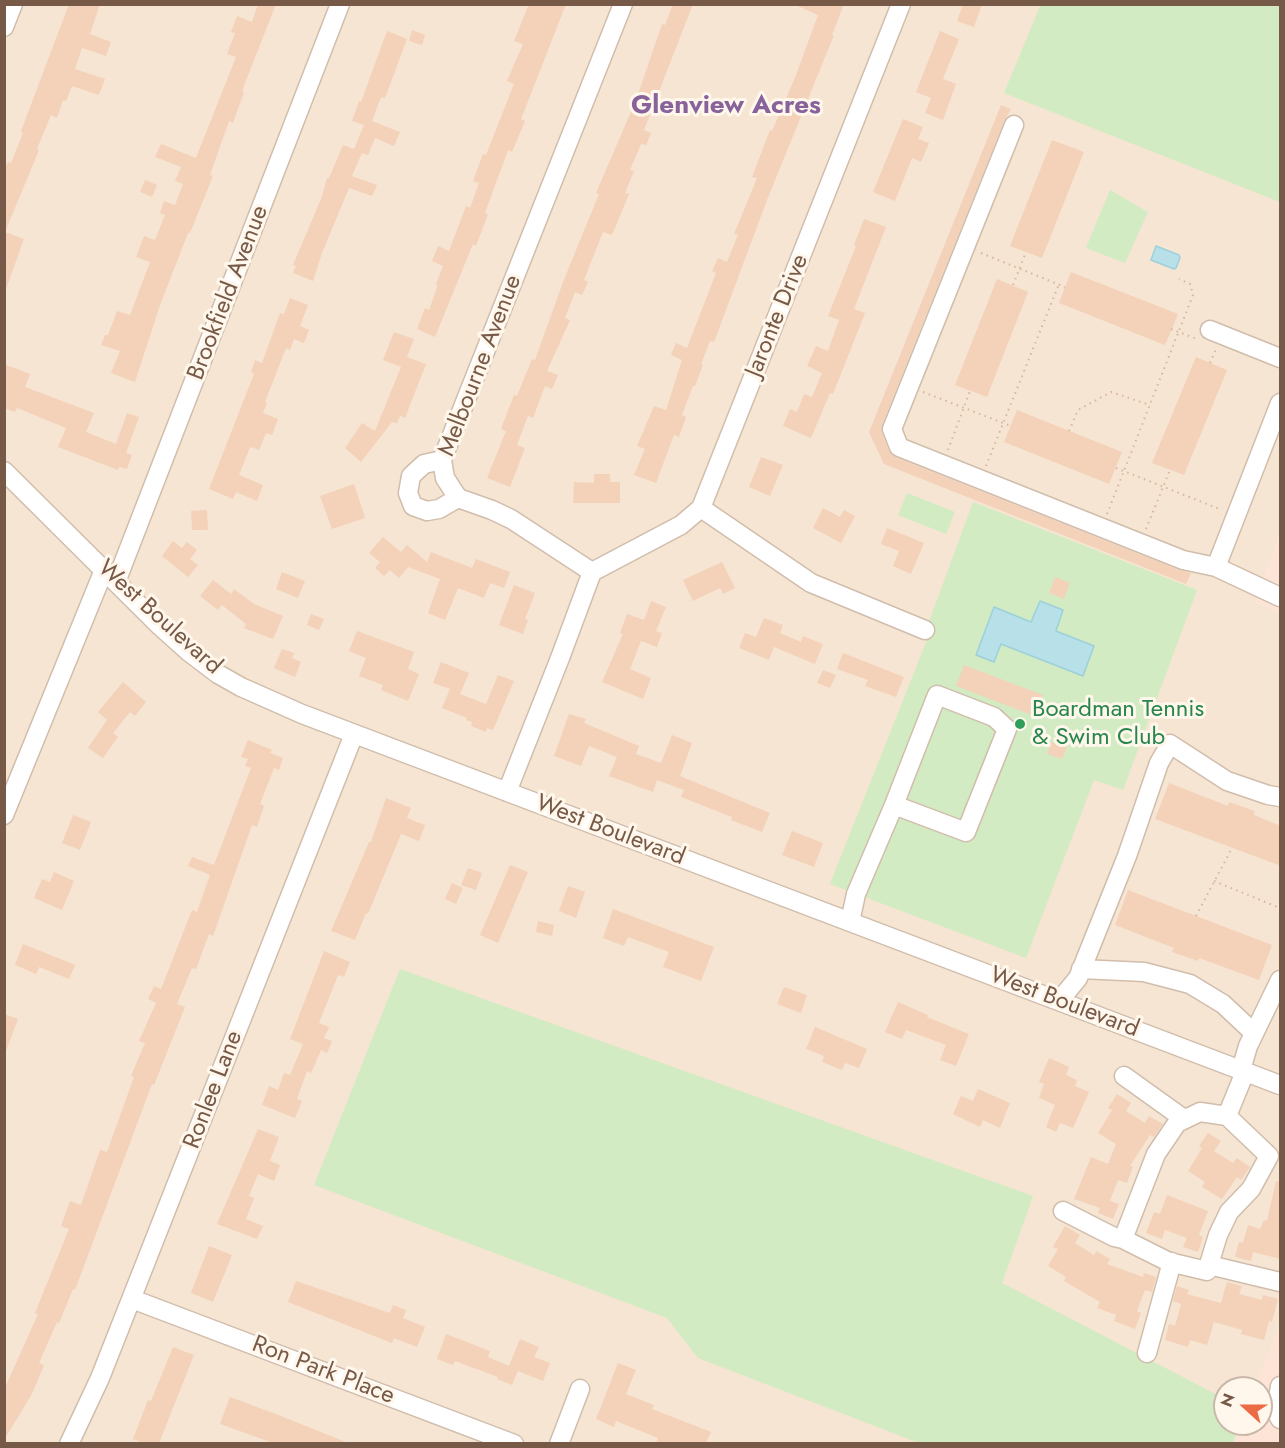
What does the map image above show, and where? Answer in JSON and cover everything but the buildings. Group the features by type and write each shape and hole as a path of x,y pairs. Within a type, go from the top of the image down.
{"street":[{"path":"4,27 13,4"},
{"name":"Brookfield Avenue","path":"4,815 110,576 340,4"},
{"name":"Melbourne Avenue","path":"458,498 445,478 442,460 622,4"},
{"name":"Jaronte Drive","path":"592,572 681,525 701,508 901,4"},
{"path":"1014,124 892,429 899,447 1183,560 1216,567 1281,597"},
{"path":"1210,330 1281,358"},
{"path":"1216,567 1281,402"},
{"path":"442,460 424,464 411,476 408,493 413,506 427,511 440,509 458,498 492,510 512,519 592,572 507,792"},
{"name":"West Boulevard","path":"4,471 168,633 218,674 273,702 1281,1085"},
{"path":"701,508 812,583 925,630"},
{"path":"850,922 856,894 937,695 994,717 1007,729 966,832 894,805"},
{"name":"Ronlee Lane","path":"69,1443 100,1378 132,1299 354,734"},
{"path":"1059,1001 1077,978 1081,969 1127,856 1160,763 1170,744 1227,780 1268,795 1281,797"},
{"path":"1081,969 1144,972 1190,984 1223,1004 1254,1033"},
{"path":"1227,1116 1254,1033 1281,980"},
{"path":"1124,1076 1184,1119"},
{"path":"1063,1211 1114,1237 1172,1262 1207,1271 1228,1212 1251,1189 1269,1156 1227,1116 1200,1112 1184,1119 1177,1123 1156,1154 1123,1239"},
{"path":"1146,1353 1172,1262"},
{"path":"1209,1265 1281,1282"},
{"name":"Ron Park Place","path":"132,1299 514,1443"},
{"path":"1281,1386 1276,1411 1281,1419"},
{"path":"559,1443 580,1389"}],"path":[{"path":"965,246 1065,287"},
{"path":"1012,285 1026,252"},
{"path":"1102,528 1193,296 1190,284 1179,279"},
{"path":"981,480 1059,284"},
{"path":"1171,329 1204,341 1210,330"},
{"path":"909,386 1011,426"},
{"path":"942,464 970,391"},
{"path":"1069,431 1078,411 1112,392 1150,405"},
{"path":"1116,468 1236,516"},
{"path":"1140,543 1170,470"},
{"path":"1196,916 1232,848"},
{"path":"1214,881 1281,908"}],"shaded area":[{"path":"5,5 1280,5 1280,536 1255,602 1280,612 1280,1326 1260,1376 1213,1376 1213,1436 1236,1436 1233,1443 5,1444"},
{"path":"1280,536 1280,612 1255,602"},
{"path":"1280,1326 1280,1443 1233,1444 1236,1436 1273,1436 1273,1376 1260,1376"}],"green space":[{"path":"1041,4 1280,5 1280,202 1004,93"},
{"path":"1110,190 1148,212 1125,263 1086,248"},
{"path":"907,493 955,512 946,534 898,515"},
{"name":"Boardman Tennis & Swim Club","path":"973,502 1197,590 1123,790 1094,780 1026,958 830,884 927,640 926,630"},
{"path":"400,969 1033,1196 1002,1283 1213,1393 1213,1436 1236,1436 1233,1443 919,1443 698,1358 667,1318 314,1185"}],"water":[{"path":"1156,246 1179,255 1176,268 1151,260"},
{"path":"1040,601 1063,610 1056,631 1094,646 1083,676 1001,644 994,662 976,655 994,607 1031,622"}],"place":[{"name":"Boardman Tennis & Swim Club","path":"1020,724"}],"district":[{"name":"Glenview Acres","path":"726,107"}]}
